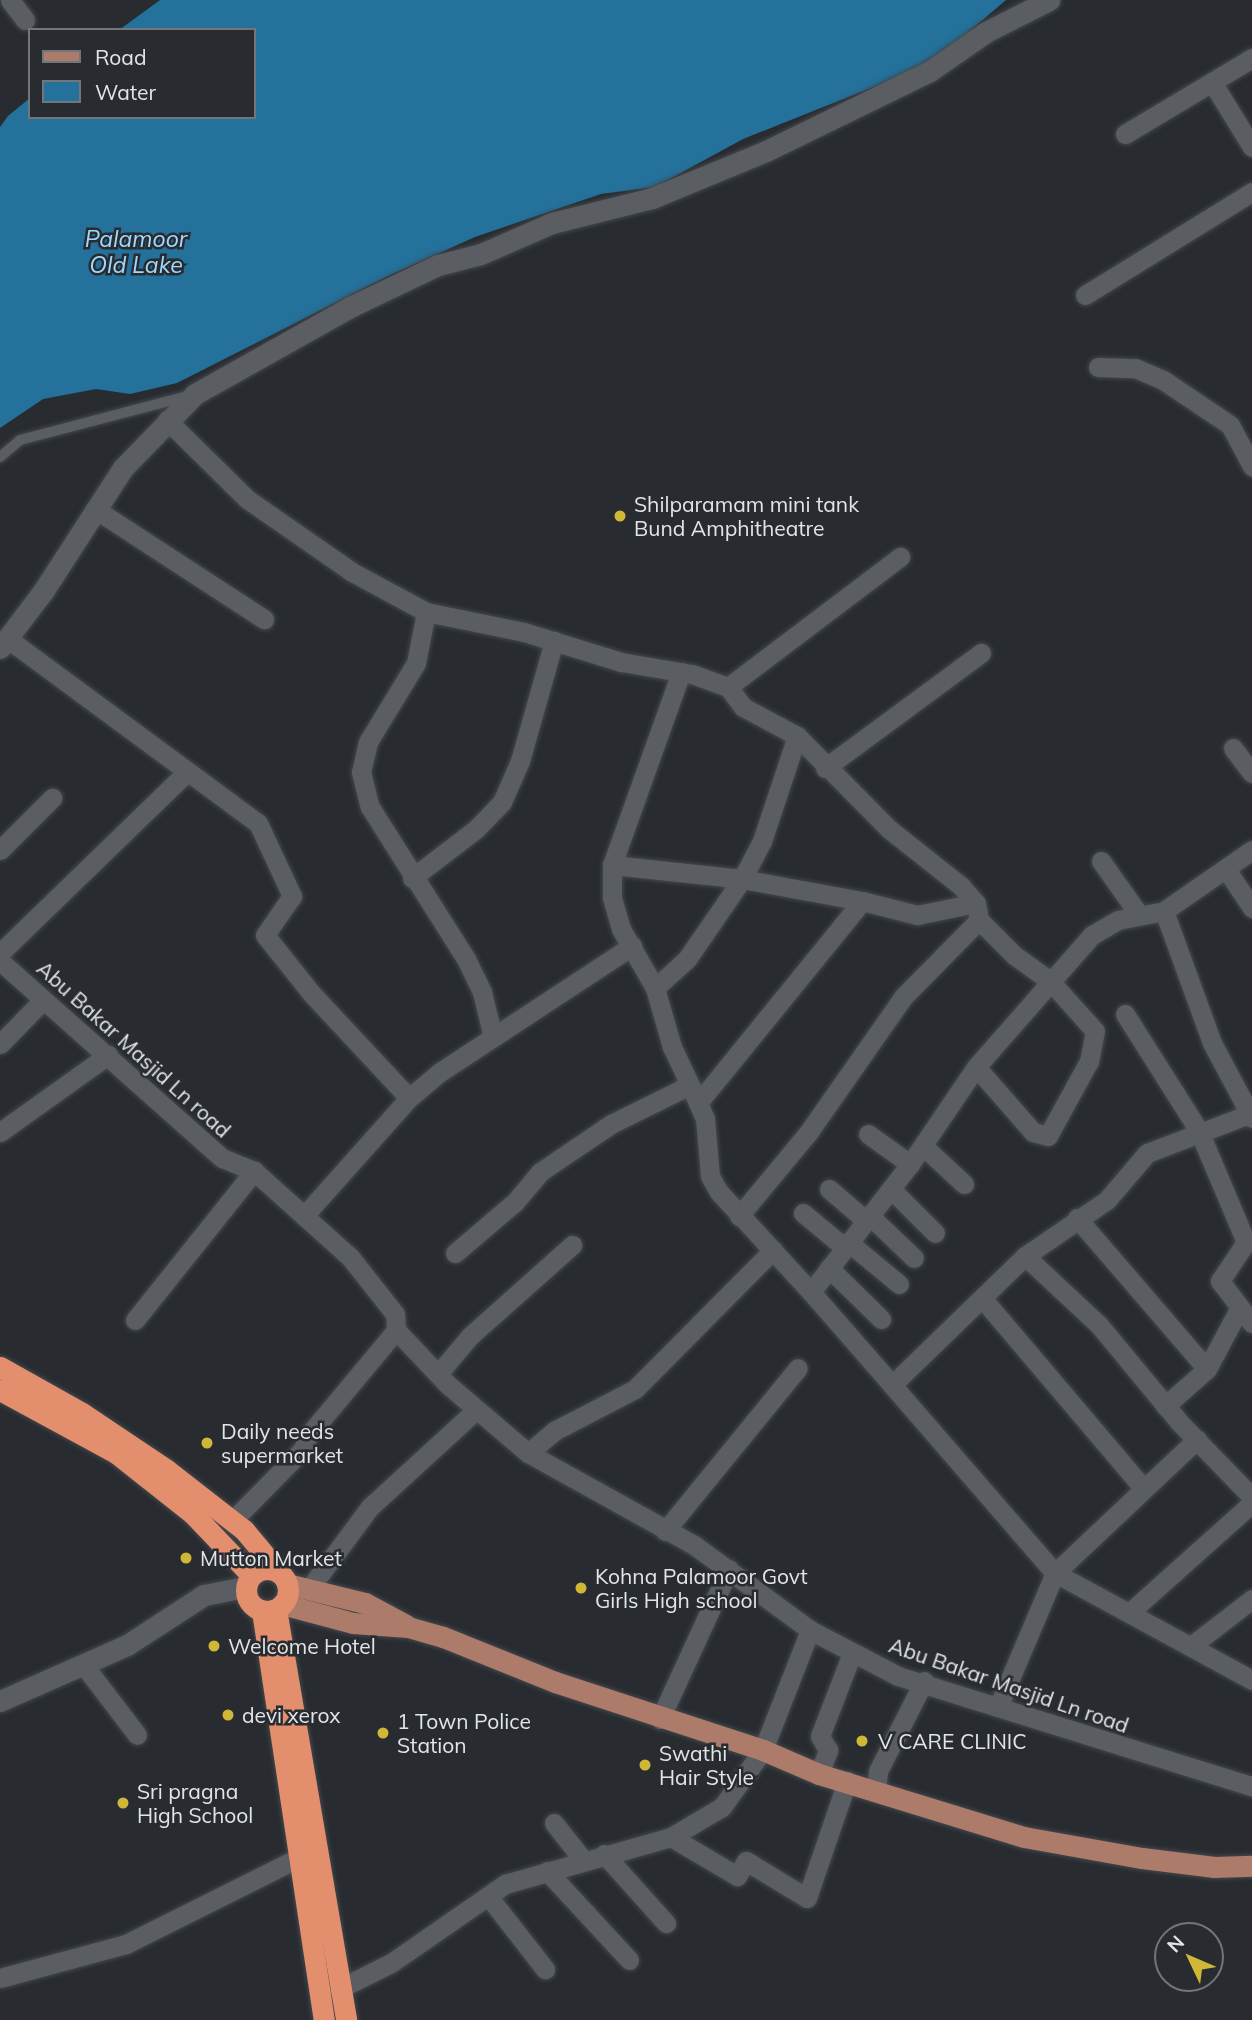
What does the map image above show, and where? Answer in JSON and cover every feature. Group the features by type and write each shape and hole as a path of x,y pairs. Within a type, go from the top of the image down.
{"highway":[{"path":"0,1367 82,1413 167,1470 232,1521 278,1596 296,1859 324,2020"},
{"path":"0,1390 116,1453 193,1514 248,1581 249,1602 278,1596"},
{"path":"248,1581 267,1569 278,1596 346,2020"}],"main road":[{"path":"278,1596 309,1588 365,1603 408,1627 660,1719 763,1750 818,1774 1075,1849 1214,1867 1252,1866"},
{"path":"278,1596 353,1623 408,1627"}],"street":[{"path":"10,0 25,20"},
{"path":"409,1098 312,994 265,935 292,896 258,823 4,643 123,468 195,394 352,306 438,265 481,254 552,223 652,198 766,151 930,71 986,32 1049,0"},
{"path":"1125,134 1252,58"},
{"path":"1212,82 1252,147"},
{"path":"1085,295 1252,192"},
{"path":"1098,367 1135,368 1163,380 1230,425 1252,435"},
{"path":"167,420 247,499 352,572 426,612 554,641 621,662 681,672 728,687 743,706 797,736 825,768 977,912 1014,955 1050,981 1095,1031 1089,1061 1048,1136 1033,1132 976,1067"},
{"path":"1230,425 1252,466"},
{"path":"95,509 264,619"},
{"path":"728,687 900,557"},
{"path":"426,612 416,663 368,741 361,772 370,807 412,878 466,959 481,992 493,1037"},
{"path":"412,878 476,830 502,802 520,761 554,641"},
{"path":"825,768 981,653"},
{"path":"681,672 612,864 612,897 621,929 654,988 709,1133 710,1176 739,1216 811,1292 1055,1573 1252,1680"},
{"path":"654,988 687,959 742,879 761,841 797,736"},
{"path":"1233,748 1252,773"},
{"path":"0,953 187,772"},
{"path":"0,850 52,798"},
{"path":"811,1292 910,1164 976,1067 1091,935 1118,920 1164,911 1252,850"},
{"path":"1101,860 1140,916"},
{"path":"612,864 742,879 862,901 916,915 977,912"},
{"path":"1226,869 1252,908"},
{"path":"698,1103 862,901"},
{"path":"892,1385 1025,1256 1107,1200 1147,1153 1199,1131 1251,1115 1212,1043 1164,911"},
{"path":"739,1216 808,1133 904,996 977,912"},
{"path":"304,1216 409,1098 493,1037 632,946"},
{"name":"Abu Bakar Masjid Ln road","path":"0,961 222,1158 254,1171 304,1216 376,1285 395,1314 396,1330 475,1410 528,1453 729,1569 810,1630 898,1676 924,1681 998,1707 1252,1786"},
{"path":"3,1034 42,1001"},
{"path":"1125,1014 1199,1131 1246,1242 1220,1281 1246,1316 1207,1369 1165,1406"},
{"path":"0,1132 108,1055"},
{"path":"455,1253 515,1202 540,1172 611,1124 690,1085"},
{"path":"867,1134 910,1164"},
{"path":"923,1146 964,1184"},
{"path":"135,1320 254,1171"},
{"path":"891,1188 935,1233"},
{"path":"829,1189 914,1258"},
{"path":"803,1213 899,1284"},
{"path":"1077,1218 1207,1369"},
{"path":"438,1374 470,1336 572,1245"},
{"path":"528,1453 554,1431 635,1389 773,1250"},
{"path":"1025,1256 1099,1325 1165,1406 1252,1497"},
{"path":"829,1268 881,1319"},
{"path":"982,1298 1144,1489"},
{"path":"232,1521 303,1449 307,1437 396,1330"},
{"path":"665,1531 798,1368"},
{"path":"309,1588 370,1507 475,1410"},
{"path":"998,1707 1055,1573 1197,1439"},
{"path":"1129,1613 1252,1503"},
{"path":"660,1719 729,1569"},
{"path":"0,1700 127,1645 204,1595 248,1581"},
{"path":"1191,1646 1252,1599"},
{"path":"340,1989 391,1964 505,1884 671,1837 722,1807 763,1750 810,1630"},
{"path":"818,1774 828,1750 820,1736 852,1653"},
{"path":"83,1664 137,1735"},
{"path":"876,1791 878,1771 924,1681"},
{"path":"671,1837 737,1876 746,1861 807,1898 847,1781"},
{"path":"554,1824 583,1860"},
{"path":"604,1854 666,1923"},
{"path":"0,1978 125,1944 296,1859"},
{"path":"547,1871 629,1960"},
{"path":"488,1896 545,1969"}],"lane":[{"path":"0,457 20,440 195,394"}],"water":[{"name":"Palamoor Old Lake","path":"160,0 1006,0 931,64 743,139 655,187 601,194 475,237 388,276 177,383 130,394 96,389 43,399 0,428 0,127 8,116 28,100 28,119 256,119 256,28 122,28"}],"place":[{"name":"Shilparamam mini tank Bund Amphitheatre","path":"620,516"},
{"name":"Daily needs supermarket","path":"207,1443"},
{"name":"Mutton Market","path":"186,1558"},
{"name":"Kohna Palamoor Govt Girls High school","path":"581,1588"},
{"name":"Welcome Hotel","path":"214,1646"},
{"name":"devi xerox","path":"228,1715"},
{"name":"1 Town Police Station","path":"383,1733"},
{"name":"V CARE CLINIC","path":"862,1741"},
{"name":"Swathi Hair Style","path":"645,1765"},
{"name":"Sri pragna High School","path":"123,1803"}]}
